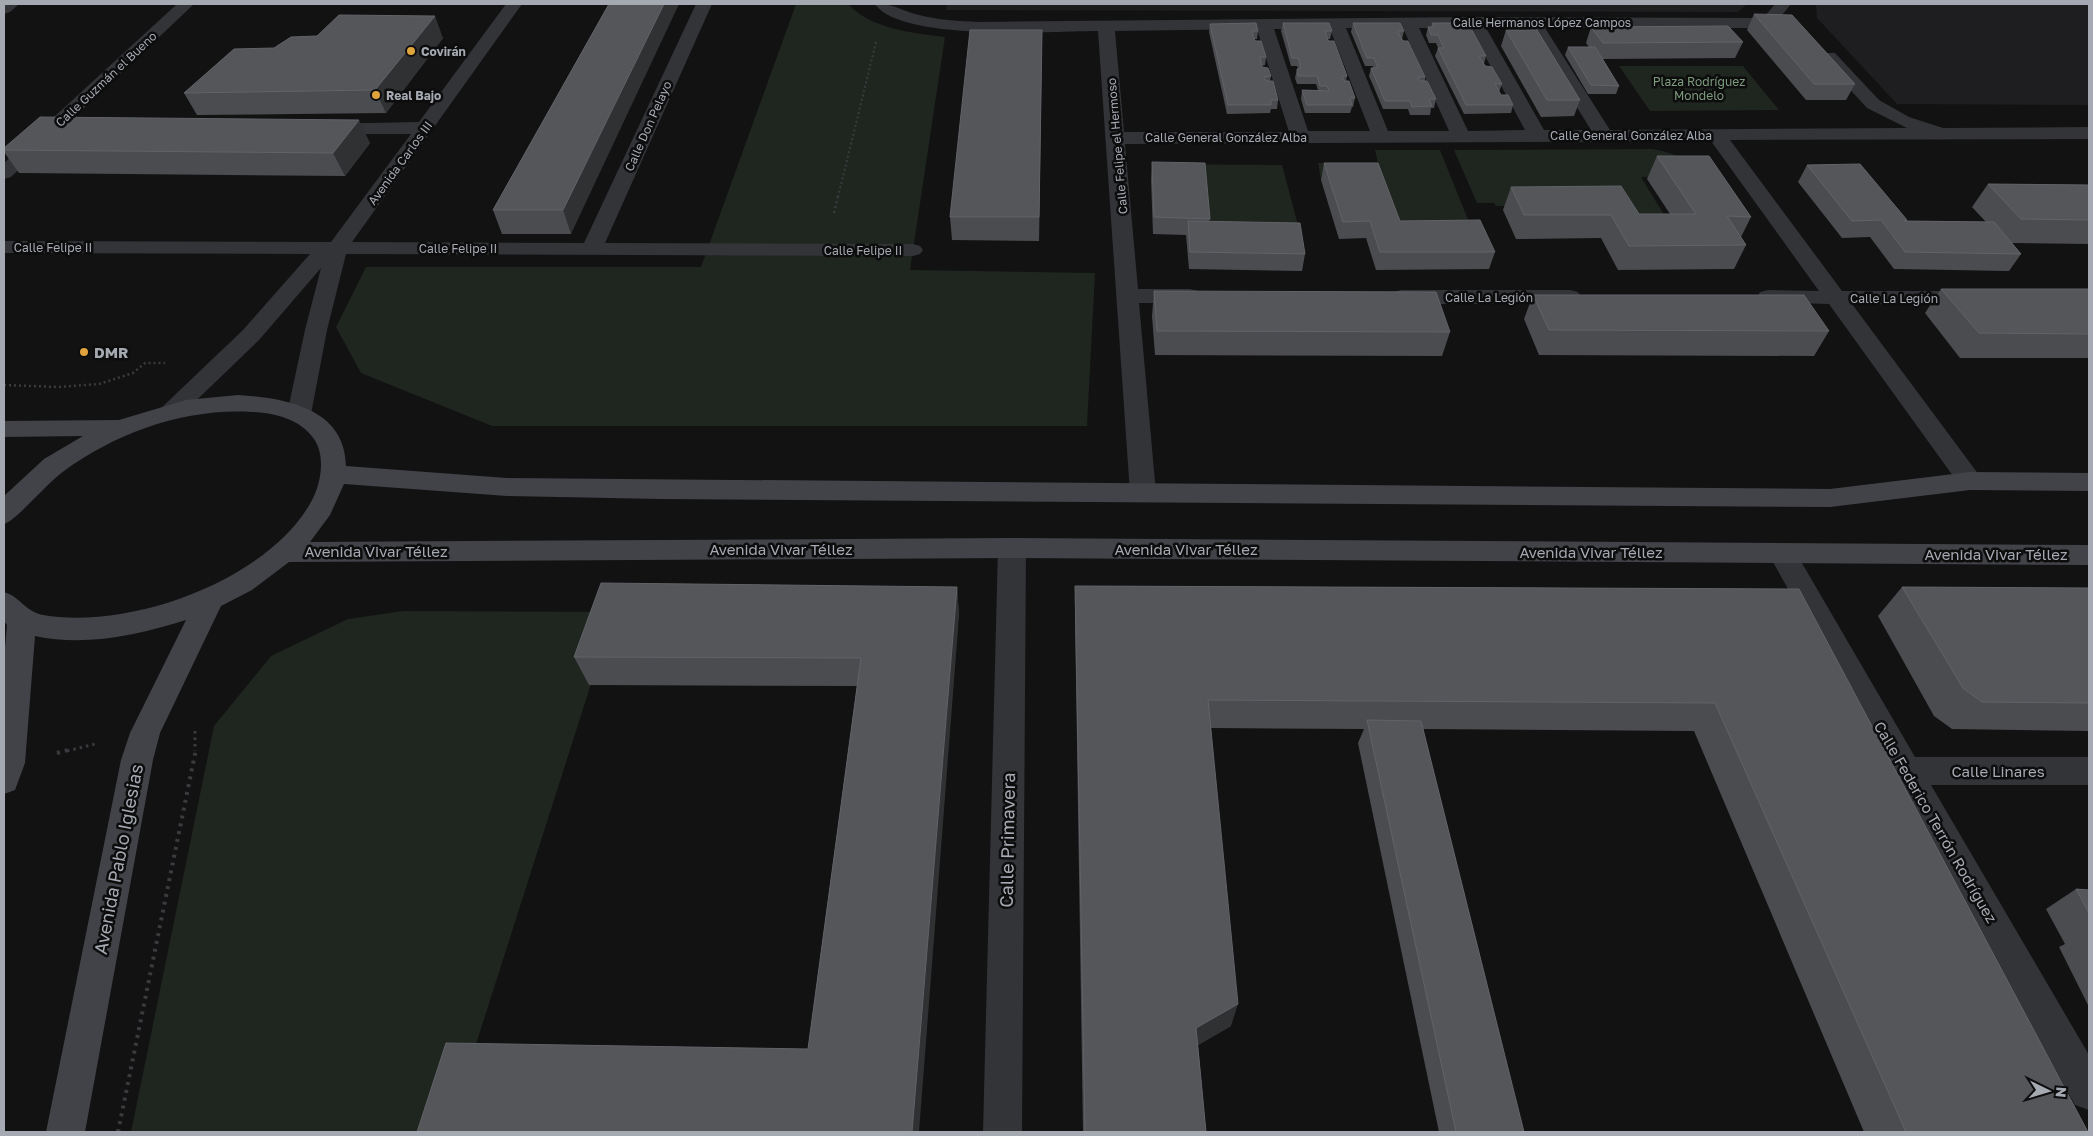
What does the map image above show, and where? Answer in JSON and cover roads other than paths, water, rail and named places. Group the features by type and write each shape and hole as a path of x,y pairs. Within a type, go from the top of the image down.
{"street":[{"path":"4,9 11,4"},
{"name":"Calle Guzmán el Bueno","path":"4,173 186,4"},
{"name":"Avenida Carlos III","path":"300,414 316,330 337,248 514,4"},
{"name":"Calle Don Pelayo","path":"592,249 704,4"},
{"path":"1767,23 1783,4"},
{"path":"887,7 932,23 978,27 1106,26"},
{"path":"1475,22 1537,135"},
{"name":"Calle Hermanos López Campos","path":"1106,26 1475,22 1767,23 1799,31"},
{"path":"1533,22 1603,134"},
{"path":"1409,23 1461,136"},
{"path":"1264,24 1300,136"},
{"path":"1336,24 1381,136"},
{"name":"Calle Felipe el Hermoso","path":"1106,26 1117,138 1144,493"},
{"path":"1821,49 1873,104 1903,121 1940,133"},
{"path":"54,128 74,128"},
{"path":"308,128 425,128"},
{"path":"1716,134 2089,133"},
{"name":"Calle General González Alba","path":"1117,138 1716,134 1970,480"},
{"name":"Calle Felipe II","path":"4,247 913,250"},
{"name":"Avenida Carlos III","path":"169,412 251,335 323,253 337,248"},
{"path":"1129,296 1208,296"},
{"name":"Calle La Legión","path":"1378,297 1587,297"},
{"name":"Calle La Legión","path":"1746,297 1992,298"},
{"path":"4,514 36,478 76,450 122,427 169,412 235,402 270,404 300,414 320,429 332,449 334,474 328,494 316,515 283,552 250,577 211,598 160,618 108,629 61,629 13,612 6,771"},
{"path":"4,429 122,427"},
{"path":"334,474 507,487 660,490 1830,498 1970,480 2089,482"},
{"name":"Avenida Vivar Téllez","path":"283,552 1012,548 2089,555"},
{"name":"Calle Primavera","path":"1002,1132 1012,548"},
{"name":"Calle Federico Terrón Rodríguez","path":"1782,553 2089,1091"},
{"name":"Avenida Pablo Iglesias","path":"65,1132 137,760 145,733 211,598"},
{"name":"Calle Linares","path":"1907,771 2089,771"}],"place":[{"name":"Covirán","path":"411,51"},
{"name":"Real Bajo","path":"376,95"},
{"name":"DMR","path":"84,352"}],"park label":[{"name":"Plaza Rodríguez Mondelo","path":"1699,88"}]}
